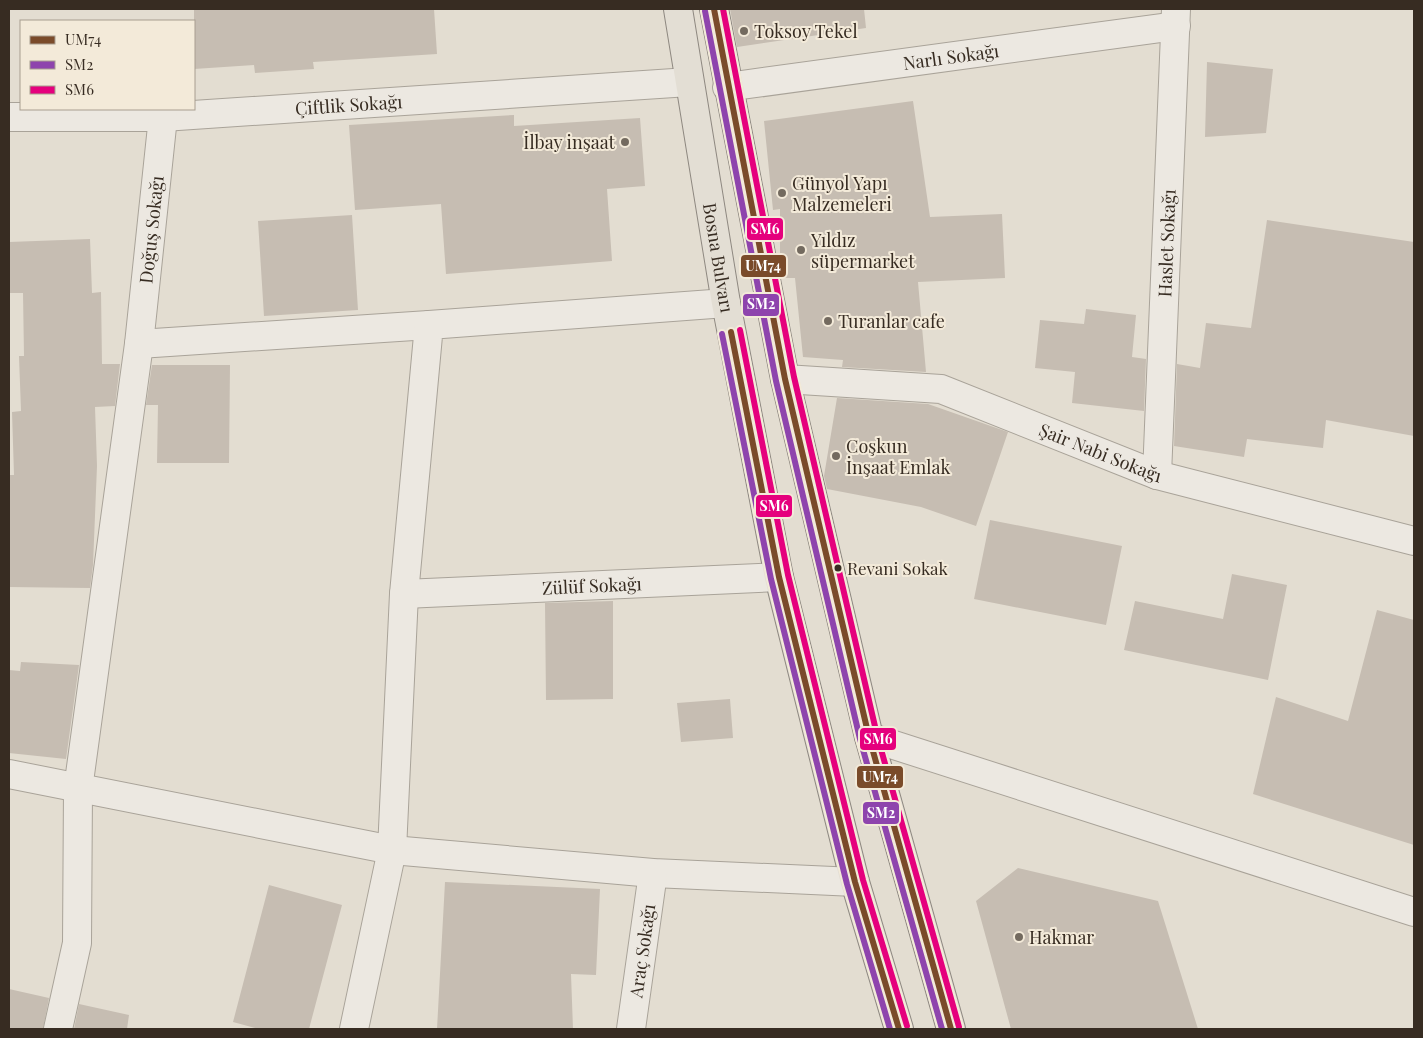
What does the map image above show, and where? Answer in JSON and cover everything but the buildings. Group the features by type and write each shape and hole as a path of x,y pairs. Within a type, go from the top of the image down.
{"main road":[{"name":"Bosna Bulvarı","path":"678,9 726,303 779,578 855,882 899,1029"},
{"path":"714,9 785,379 869,737 951,1029"}],"street":[{"name":"Narlı Sokağı","path":"728,87 1176,17"},
{"name":"Haslet Sokağı","path":"1157,476 1176,17"},
{"name":"Çiftlik Sokağı","path":"9,117 163,117 689,82"},
{"name":"Doğuş Sokağı","path":"58,1029 76,943 78,789 139,344 163,117"},
{"path":"139,344 726,303"},
{"path":"354,1029 392,850 404,594 429,325"},
{"name":"Şair Nabi Sokağı","path":"785,379 941,389 1157,476 1414,541"},
{"name":"Zülüf Sokağı","path":"404,594 779,578"},
{"path":"869,737 1414,912"},
{"path":"9,774 392,850 653,873 855,882"},
{"name":"Araç Sokağı","path":"631,1029 653,873"}],"transit line":[{"name":"UM74","path":"714,9 785,379 869,737 951,1029"},
{"name":"SM6","path":"723,9 794,377 877,735 959,1027"},
{"name":"SM2","path":"705,11 776,381 860,739 942,1029"},
{"name":"SM6","path":"740,330 788,575 863,880 907,1026"},
{"name":"UM74","path":"731,332 779,577 855,882 899,1029"},
{"name":"SM2","path":"722,334 771,579 847,884 890,1029"}],"place":[{"name":"Toksoy Tekel","path":"744,31"},
{"name":"İlbay inşaat","path":"625,142"},
{"name":"Günyol Yapı Malzemeleri","path":"782,193"},
{"name":"Yıldız süpermarket","path":"801,250"},
{"name":"Turanlar cafe","path":"828,321"},
{"name":"Coşkun İnşaat Emlak","path":"836,456"},
{"name":"Revani Sokak","path":"838,568"},
{"name":"Hakmar","path":"1019,937"}]}
